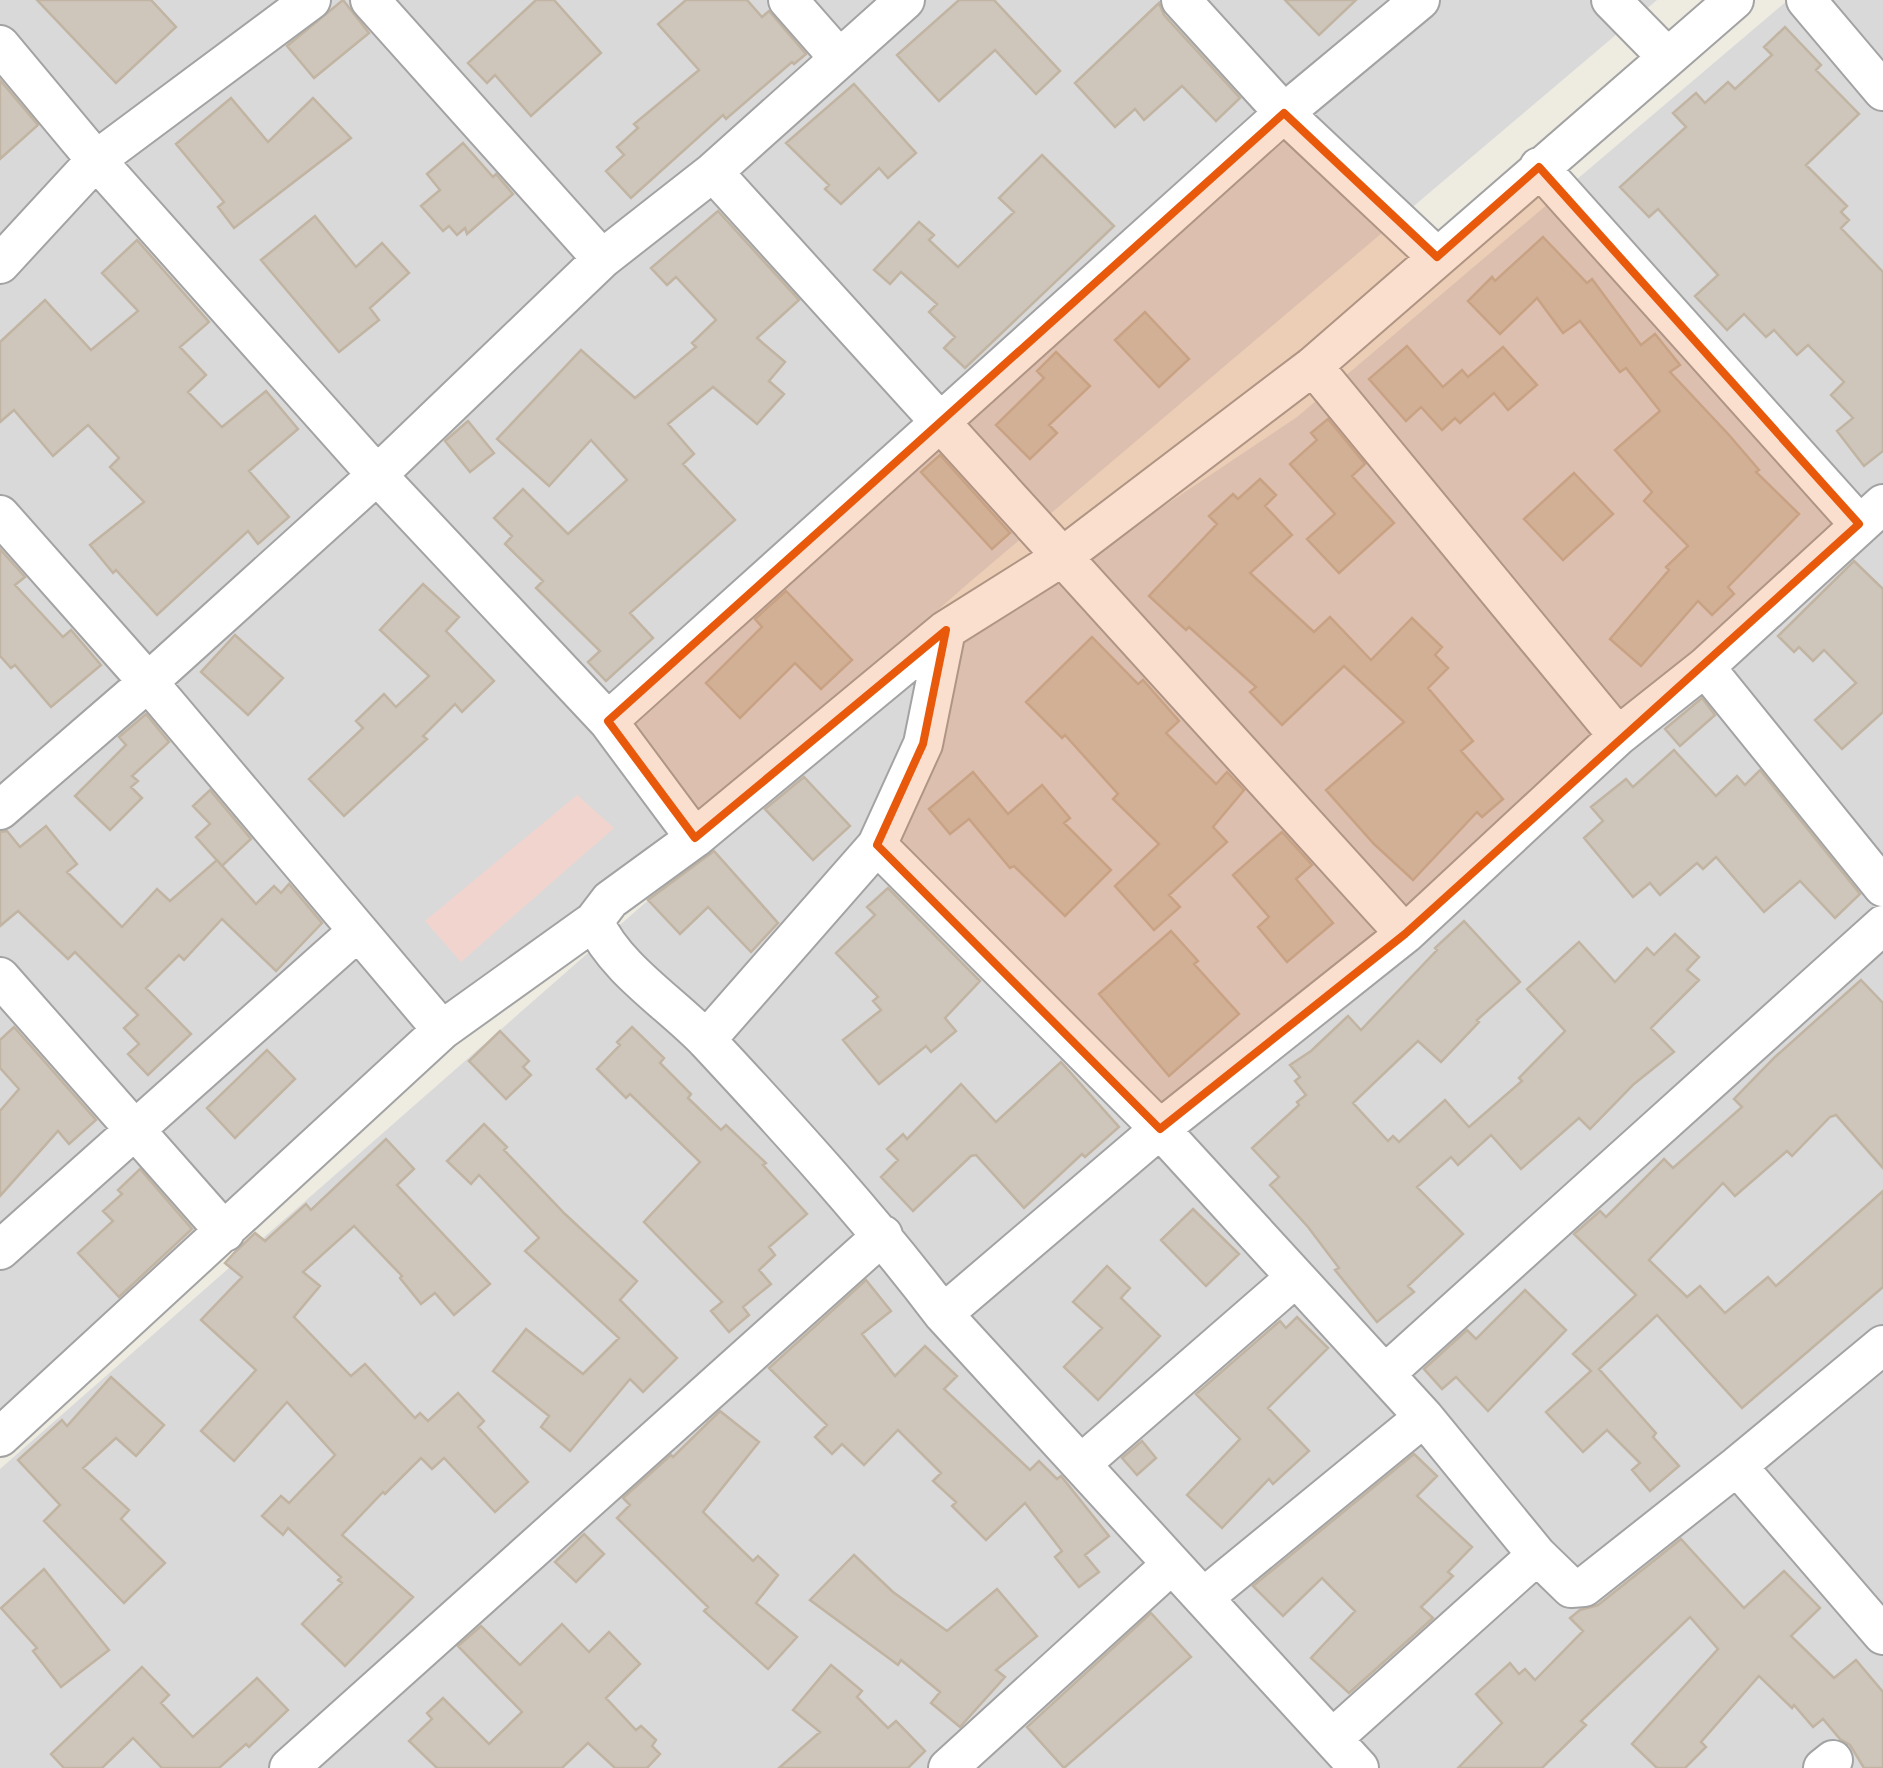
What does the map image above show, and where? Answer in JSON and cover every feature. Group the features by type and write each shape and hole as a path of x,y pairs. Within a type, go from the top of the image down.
{"street":[{"path":"0,264 96,160 310,0"},
{"path":"370,0 602,259"},
{"path":"788,0 839,58"},
{"path":"0,810 377,475 602,259 712,172 906,0"},
{"path":"1181,0 1284,112 1436,257"},
{"path":"608,721 1284,112 1420,0"},
{"path":"1612,0 1667,57"},
{"path":"0,1438 442,1030 594,920 610,900 695,838 946,630 1062,557 1313,366 1734,0"},
{"path":"1806,0 1883,91"},
{"path":"0,45 96,160 377,475 608,721 695,838"},
{"path":"943,1314 1160,1128 1405,934 1618,736 1705,667 1871,514 1539,166"},
{"path":"712,172 1405,934"},
{"path":"1313,366 1618,736"},
{"path":"0,515 148,682 442,1030"},
{"path":"706,1040 877,845 923,744 946,630"},
{"path":"1705,667 1883,887"},
{"path":"877,845 1160,1128 1424,1417 1537,1555 1571,1588 1584,1586 1883,1344"},
{"path":"594,920 604,942 706,1040 883,1235 943,1314 1360,1768"},
{"path":"1385,1374 1883,926"},
{"path":"0,1250 358,931"},
{"path":"0,977 225,1232"},
{"path":"288,1768 883,1235"},
{"path":"1080,1464 1295,1278"},
{"path":"1203,1598 1424,1417"},
{"path":"1737,1466 1883,1635"},
{"path":"1333,1738 1537,1555"},
{"path":"948,1768 1172,1564"}],"highlighted area":[{"path":"1284,113 1437,257 1539,167 1859,524 1405,934 1160,1129 877,845 923,744 946,630 695,838 608,721"}],"shaded area":[{"path":"0,0 1657,0 971,581 0,1430"},
{"path":"1788,0 1883,0 1883,1768 0,1768 0,1469 883,694 1297,417"},
{"path":"577,795 614,828 461,962 425,921"}],"building":[{"path":"37,0 151,0 176,27 116,83"},
{"path":"343,0 369,33 314,78 287,46"},
{"path":"536,0 554,0 601,53 531,116 495,75 487,83 468,63"},
{"path":"686,0 747,0 762,17 769,11 806,54 726,119 723,115 631,198 606,171 624,155 617,147 638,128 634,124 699,70 658,24"},
{"path":"959,0 994,0 1060,71 1036,94 995,50 939,101 897,55"},
{"path":"1285,0 1356,0 1319,35"},
{"path":"1159,3 1164,15 1240,98 1216,121 1182,86 1144,120 1135,109 1115,127 1075,83"},
{"path":"1785,27 1821,65 1816,70 1859,114 1806,165 1847,206 1841,212 1849,220 1841,228 1883,272 1883,451 1864,466 1837,431 1853,418 1831,395 1844,382 1808,345 1797,355 1774,330 1766,337 1744,314 1727,330 1695,296 1718,275 1658,209 1649,217 1620,187 1686,127 1673,113 1696,93 1705,103 1728,82 1735,89 1772,55 1764,47"},
{"path":"0,80 38,125 0,159"},
{"path":"854,84 916,153 888,178 879,168 841,204 825,189 829,185 786,143"},
{"path":"231,98 268,142 313,98 351,138 234,228 218,207 224,202 176,144"},
{"path":"463,143 513,194 467,234 465,228 457,235 449,226 443,231 421,206 440,190 427,174"},
{"path":"1042,155 1114,226 965,368 944,348 955,337 929,312 937,304 901,272 890,284 874,270 919,222 934,235 929,240 958,267 1014,212 999,198"},
{"path":"718,211 799,300 757,338 785,362 769,381 784,394 757,424 713,387 668,424 694,454 683,464 735,520 630,613 653,638 606,681 588,662 600,651 536,588 543,581 505,544 512,536 494,518 523,489 568,534 627,480 591,440 549,486 497,439 581,350 635,398 696,347 692,343 716,320 676,277 667,285 651,268"},
{"path":"315,216 356,267 382,243 409,273 370,308 379,320 339,352 261,260"},
{"path":"1543,237 1587,283 1592,279 1641,345 1655,334 1680,365 1670,372 1729,435 1759,470 1756,472 1799,514 1728,587 1734,594 1712,615 1698,601 1641,666 1610,639 1669,570 1666,567 1688,546 1644,501 1652,492 1615,450 1660,411 1626,368 1620,372 1580,321 1563,333 1537,298 1500,334 1468,301"},
{"path":"137,240 209,322 180,347 206,375 188,392 222,427 266,391 298,429 249,471 289,517 258,544 248,531 157,615 90,545 144,502 110,467 119,458 88,425 53,456 14,410 0,422 0,342 45,300 91,350 138,311 102,273"},
{"path":"1145,312 1189,359 1159,387 1115,340"},
{"path":"1407,346 1443,387 1462,370 1468,377 1503,347 1537,385 1508,410 1494,393 1460,423 1455,418 1442,430 1421,407 1406,421 1369,379"},
{"path":"1056,352 1090,386 1049,425 1057,433 1030,459 996,425 1044,378 1037,371"},
{"path":"1328,419 1365,464 1352,476 1394,523 1339,573 1307,539 1335,514 1290,464 1317,440 1311,433"},
{"path":"468,421 494,453 470,472 445,441"},
{"path":"940,455 1010,533 992,549 921,472"},
{"path":"1574,473 1613,514 1563,560 1524,519"},
{"path":"1260,479 1276,495 1265,506 1292,535 1250,573 1314,632 1330,617 1371,660 1412,618 1442,647 1435,655 1448,668 1428,688 1473,741 1461,751 1503,799 1482,817 1477,812 1413,880 1374,844 1326,790 1404,722 1344,666 1282,725 1250,692 1256,687 1149,596 1217,524 1209,516 1233,494 1238,499"},
{"path":"0,549 25,577 15,585 63,637 71,630 101,665 51,707 15,665 11,668 0,656"},
{"path":"1854,561 1883,589 1883,712 1842,749 1815,720 1856,683 1824,650 1813,661 1799,647 1794,652 1778,636"},
{"path":"423,584 459,617 446,631 494,681 462,712 455,704 423,736 427,739 344,816 309,779 363,728 356,721 384,694 396,707 429,676 380,630"},
{"path":"786,591 852,660 821,689 795,663 740,718 706,683 762,627 755,619"},
{"path":"235,635 283,678 248,715 201,672"},
{"path":"1092,637 1138,684 1143,680 1179,721 1166,733 1216,784 1227,772 1244,790 1213,827 1227,842 1169,895 1180,907 1154,930 1115,886 1159,844 1113,799 1118,794 1065,735 1062,738 1026,702"},
{"path":"1702,698 1715,715 1680,746 1665,729"},
{"path":"146,714 169,742 132,776 138,781 131,787 142,798 110,830 75,796 126,745 119,737"},
{"path":"1674,750 1716,796 1737,776 1745,785 1760,770 1860,894 1835,918 1800,881 1764,912 1716,857 1703,869 1697,863 1660,895 1650,883 1633,897 1584,838 1603,821 1591,807 1626,779 1633,787"},
{"path":"973,772 1008,814 1042,785 1070,818 1064,823 1111,870 1065,916 1014,866 1010,868 969,819 950,834 929,809"},
{"path":"804,777 850,826 813,860 765,809"},
{"path":"210,790 251,839 222,866 196,837 210,824 193,806"},
{"path":"46,826 77,864 67,872 122,927 157,889 170,901 217,860 256,904 274,886 281,893 289,884 322,923 276,971 222,919 184,960 179,955 146,988 191,1034 148,1075 128,1054 139,1044 124,1028 138,1015 75,952 68,959 18,911 0,926 0,832 7,831 20,847"},
{"path":"1282,832 1312,865 1296,879 1333,923 1287,962 1258,927 1269,917 1233,875"},
{"path":"714,851 778,923 751,952 708,907 680,934 648,900"},
{"path":"888,888 980,981 945,1018 956,1031 931,1052 926,1046 879,1084 843,1040 881,1010 873,1001 878,997 836,953 875,915 867,907"},
{"path":"1464,921 1520,982 1477,1020 1441,1062 1418,1041 1353,1103 1388,1141 1393,1136 1399,1142 1445,1100 1469,1127 1522,1081 1519,1078 1565,1031 1527,989 1579,942 1615,982 1647,948 1654,955 1675,934 1699,957 1687,970 1699,980 1651,1028 1674,1052 1634,1084 1590,1129 1579,1118 1521,1169 1491,1135 1458,1165 1451,1157 1417,1187 1463,1234 1408,1286 1414,1292 1377,1322 1335,1270 1339,1268 1308,1227 1270,1185 1279,1177 1252,1148 1306,1095 1295,1081 1300,1077 1290,1065 1348,1016 1361,1030"},
{"path":"1171,931 1198,961 1194,964 1239,1014 1169,1076 1099,994"},
{"path":"1861,980 1883,1003 1883,1168 1836,1115 1830,1117 1792,1156 1787,1151 1735,1196 1723,1183 1649,1260 1687,1297 1700,1286 1725,1313 1768,1277 1776,1286 1883,1191 1883,1287 1742,1408 1657,1315 1599,1369 1656,1433 1653,1437 1679,1466 1650,1491 1632,1470 1640,1463 1607,1430 1583,1452 1546,1412 1591,1371 1573,1354 1636,1295 1574,1234 1600,1211 1606,1217 1664,1159 1673,1168 1742,1107 1734,1099"},
{"path":"14,1027 96,1120 69,1144 58,1131 0,1196 0,1111 19,1089 0,1068 0,1040"},
{"path":"632,1027 664,1058 660,1063 691,1094 688,1098 721,1130 726,1125 766,1163 763,1165 807,1214 769,1247 775,1255 759,1270 771,1284 743,1307 749,1315 729,1332 711,1311 722,1302 644,1222 700,1162 630,1094 626,1098 597,1069"},
{"path":"500,1031 529,1061 523,1067 531,1075 506,1099 469,1061"},
{"path":"267,1050 295,1079 235,1138 207,1108"},
{"path":"1061,1062 1119,1127 1085,1157 1082,1154 1024,1208 976,1155 913,1211 881,1177 898,1160 887,1149 903,1134 907,1139 961,1084 996,1122"},
{"path":"484,1124 565,1214 637,1281 620,1300 677,1358 643,1392 630,1379 570,1451 541,1427 549,1416 493,1371 526,1329 583,1374 619,1338 525,1251 539,1238 479,1175 471,1184 447,1161"},
{"path":"386,1139 414,1169 397,1185 490,1284 454,1315 435,1293 421,1304 402,1276 354,1226 303,1272 320,1286 294,1317 351,1376 365,1364 415,1418 420,1413 428,1421 458,1393 484,1421 478,1427 528,1482 495,1512 444,1458 432,1469 421,1458 383,1492 342,1535 413,1597 345,1666 302,1624 342,1583 338,1580 341,1577 288,1528 283,1535 262,1516 281,1496 289,1503 335,1455 287,1402 234,1461 201,1431 256,1370 201,1320 242,1277 225,1263 235,1252 255,1233 265,1241 306,1204 311,1210"},
{"path":"140,1169 192,1229 119,1297 78,1253 113,1221 103,1211 122,1194 118,1190"},
{"path":"1193,1209 1239,1254 1206,1286 1161,1240"},
{"path":"1107,1266 1130,1288 1121,1298 1160,1336 1098,1400 1064,1367 1102,1328 1073,1302"},
{"path":"866,1280 891,1311 862,1334 895,1376 925,1346 957,1376 944,1389 1030,1470 1039,1461 1057,1479 1061,1476 1109,1536 1085,1555 1099,1572 1079,1587 1055,1557 1062,1551 1025,1503 986,1540 952,1506 956,1502 933,1481 941,1473 898,1430 864,1465 842,1444 832,1454 815,1437 827,1425 769,1368"},
{"path":"1525,1290 1566,1330 1488,1411 1456,1377 1442,1389 1424,1369 1467,1330 1476,1339"},
{"path":"1297,1317 1328,1348 1268,1408 1309,1451 1273,1484 1269,1479 1222,1528 1187,1495 1240,1439 1196,1394 1280,1321 1286,1328"},
{"path":"111,1377 164,1425 136,1456 116,1438 83,1468 129,1510 121,1519 165,1563 124,1603 44,1521 60,1505 18,1460 62,1420 67,1426"},
{"path":"720,1411 759,1442 703,1512 753,1561 758,1556 778,1575 756,1603 797,1637 768,1669 704,1611 708,1607 617,1518 630,1505 623,1498"},
{"path":"1142,1441 1156,1458 1137,1475 1122,1458"},
{"path":"1414,1454 1437,1476 1417,1496 1472,1547 1448,1572 1453,1576 1421,1607 1433,1618 1349,1693 1311,1658 1355,1611 1322,1578 1283,1616 1253,1586"},
{"path":"584,1534 604,1554 576,1582 555,1562"},
{"path":"1681,1539 1744,1608 1784,1571 1820,1608 1791,1636 1834,1678 1856,1660 1883,1692 1883,1768 1864,1768 1850,1745 1823,1719 1813,1727 1759,1676 1701,1742 1706,1747 1685,1768 1657,1768 1632,1744 1718,1649 1690,1617 1581,1721 1586,1725 1542,1768 1458,1768 1502,1723 1476,1694 1510,1663 1519,1674 1525,1669 1535,1680 1583,1631 1570,1618 1580,1610 1598,1605"},
{"path":"854,1555 893,1592 947,1631 997,1589 1037,1636 996,1670 1005,1677 960,1727 931,1703 940,1692 901,1660 898,1665 810,1600"},
{"path":"44,1569 109,1650 61,1687 33,1651 37,1648 1,1608"},
{"path":"1151,1613 1191,1657 1064,1768 1027,1727"},
{"path":"562,1624 589,1652 609,1632 640,1664 606,1698 636,1730 641,1726 656,1740 652,1746 660,1754 647,1768 615,1768 588,1743 562,1768 437,1768 409,1741 432,1719 427,1713 443,1698 489,1744 522,1712 458,1646 481,1626 520,1665"},
{"path":"831,1665 862,1691 857,1697 888,1728 896,1721 925,1751 908,1768 779,1768 820,1732 793,1710"},
{"path":"142,1667 169,1695 161,1703 193,1737 257,1678 288,1710 249,1747 246,1744 219,1768 162,1768 133,1738 102,1768 64,1768 51,1754"}]}
